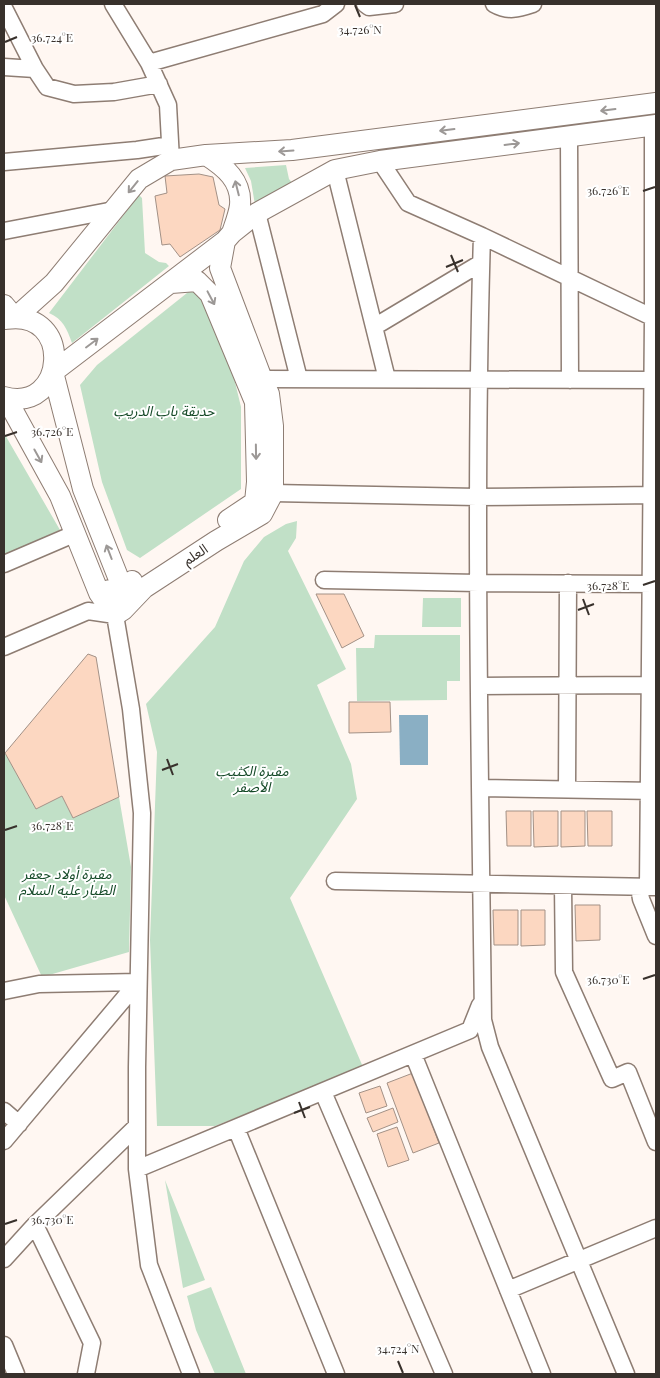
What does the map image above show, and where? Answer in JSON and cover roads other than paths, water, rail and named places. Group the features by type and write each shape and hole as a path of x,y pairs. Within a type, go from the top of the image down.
{"main road":[{"path":"8,314 54,282 140,179 170,152 206,155 292,150 656,103"},
{"path":"53,372 171,283 257,213 335,170 380,161 654,125"},
{"path":"206,155 225,167 237,182 240,205 220,268 269,394 273,426 261,492"},
{"path":"171,283 197,281 210,294 255,402 261,492"},
{"path":"4,398 18,399 39,391 48,382 53,372 55,359 54,347 48,335 39,326 28,320 8,314"},
{"path":"53,372 83,488 122,587 114,615"},
{"path":"4,398 60,496 99,593 114,615"},
{"name":"العلم","path":"99,593 122,587 213,531 261,492"},
{"name":"العلم","path":"114,615 123,610 144,588 216,541 262,514 261,492"}],"street":[{"path":"4,162 137,150 170,152 168,105 149,63 113,4"},
{"path":"149,63 324,14 336,4"},
{"path":"365,4 369,7 396,4"},
{"path":"494,4 505,9 514,10 533,4"},
{"path":"4,8 35,69 47,87 74,94 114,92 159,84"},
{"path":"4,67 35,69"},
{"path":"654,125 653,791 648,887 641,899 656,936"},
{"path":"569,137 570,380"},
{"path":"380,161 408,204 482,236 655,318"},
{"path":"335,170 387,379"},
{"path":"4,231 114,210"},
{"path":"257,213 299,379"},
{"path":"482,236 477,497 483,1020 490,1047 626,1374"},
{"path":"374,327 481,263"},
{"path":"262,379 654,380"},
{"path":"261,492 477,497 654,495"},
{"path":"4,564 74,534"},
{"path":"324,580 654,584"},
{"path":"566,788 568,583"},
{"path":"4,647 88,610 114,615 131,709 142,813 138,982 137,1169 149,1265 191,1374"},
{"path":"480,686 653,685"},
{"path":"481,788 653,791"},
{"path":"335,881 648,887"},
{"path":"563,886 564,972 612,1079 628,1072 656,1142"},
{"path":"4,991 39,984 138,982"},
{"path":"4,1141 138,982"},
{"path":"137,1169 470,1030 483,1000"},
{"path":"413,1054 542,1374"},
{"path":"323,1092 444,1374"},
{"path":"4,1111 19,1124"},
{"path":"4,1259 35,1225 137,1126"},
{"path":"236,1128 336,1374"},
{"path":"35,1225 92,1343 86,1374"},
{"path":"508,1290 656,1228"},
{"path":"4,1345 16,1374"}],"water":[{"path":"399,715 428,715 428,765 400,765"}],"park label":[{"name":"حديقة باب الدريب","path":"164,410"},
{"name":"مقبرة الكثيب الأصفر","path":"252,778"},
{"name":"مقبرة أولاد جعفر الطيار عليه السلام","path":"67,882"}]}
